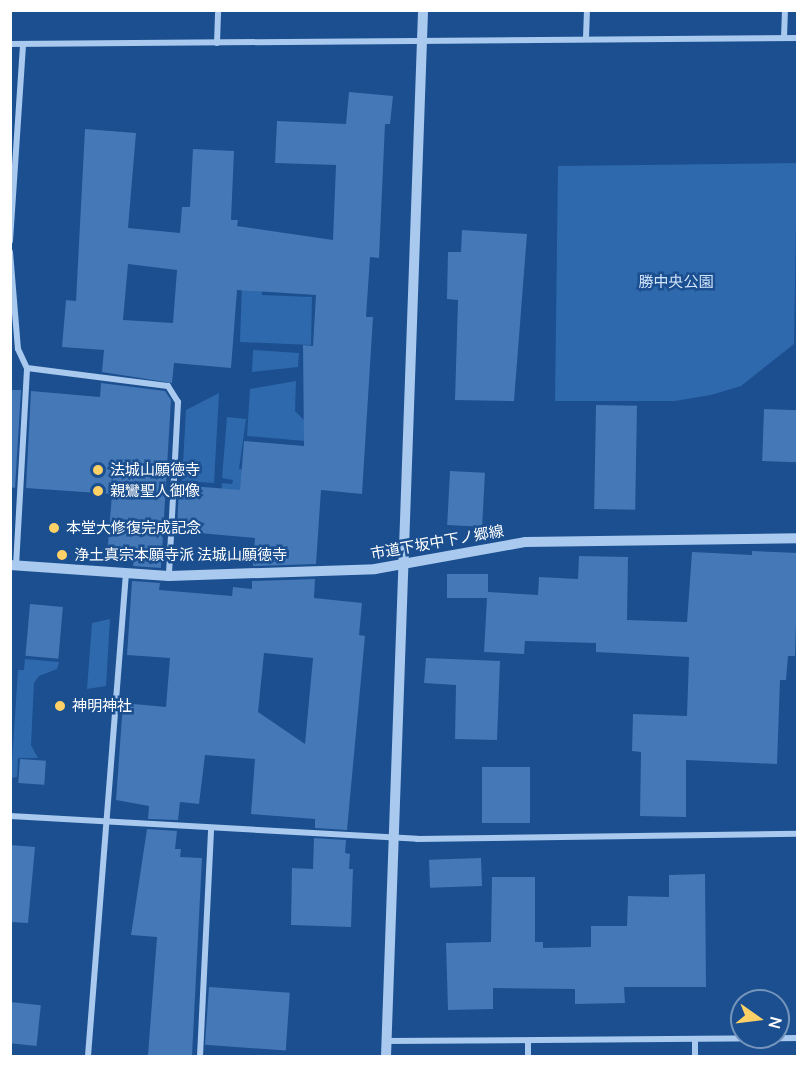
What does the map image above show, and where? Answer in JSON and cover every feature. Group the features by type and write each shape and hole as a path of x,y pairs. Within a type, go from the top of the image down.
{"street":[{"path":"217,43 218,10"},
{"path":"386,1056 396,839 423,10"},
{"path":"586,38 587,10"},
{"path":"784,38 785,10"},
{"path":"10,44 798,38"},
{"path":"10,241 23,44"},
{"path":"10,252 18,349 27,368 13,566"},
{"path":"27,368 168,386 178,408 169,576"},
{"name":"市道下坂中下ノ郷線","path":"13,566 169,576 375,569 525,542 798,538"},
{"path":"88,1056 126,574"},
{"path":"10,816 108,824 396,839 798,834"},
{"path":"200,1056 211,830"},
{"path":"386,1041 528,1042 798,1038"},
{"path":"695,1039 695,1056"},
{"path":"528,1042 528,1056"}],"green space":[{"name":"勝中央公園","path":"797,163 794,344 741,386 711,395 675,401 555,401 558,166"},
{"path":"243,256 263,257 262,295 312,297 311,345 240,342"},
{"path":"253,350 299,353 298,367 252,372"},
{"path":"296,381 295,411 307,423 305,441 247,436 250,389"},
{"path":"219,393 214,483 182,481 186,410"},
{"path":"227,417 246,419 239,469 295,474 219,527 222,483 232,484 233,480 222,478"},
{"path":"110,619 106,686 87,689 92,623"},
{"path":"25,659 59,662 57,669 39,676 34,683 31,745 38,758 18,758 17,777 11,778 18,670 24,670"}],"building":[{"path":"349,92 393,96 390,124 385,124 379,258 370,257 366,317 373,317 362,494 321,490 316,564 253,566 255,538 177,531 179,485 240,490 244,441 304,446 303,345 313,346 316,295 237,290 231,368 174,363 172,383 102,372 104,350 62,347 66,300 76,301 85,129 136,133 128,228 180,233 182,207 190,207 193,149 234,151 231,220 238,220 237,226 333,240 336,165 275,163 277,121 346,124","holes":["128,264 177,270 173,323 123,320"]},
{"path":"462,230 527,234 514,401 455,400 458,300 447,299 448,252 461,252"},
{"name":"法城山願徳寺","path":"101,383 165,391 171,400 161,568 133,566 134,559 107,557 112,494 26,488 31,391 100,397"},
{"path":"10,390 21,390 15,488 10,487"},
{"path":"596,405 637,406 635,510 594,509"},
{"path":"764,409 798,410 796,462 762,461"},
{"path":"450,471 485,473 482,527 447,525"},
{"path":"752,551 798,553 795,656 788,656 786,680 780,680 777,764 686,760 686,817 640,816 641,752 632,751 633,714 687,716 689,657 596,652 596,643 525,641 524,654 484,652 487,598 447,598 447,574 488,574 488,592 538,595 539,577 578,579 579,556 628,557 627,620 687,622 692,552 752,555"},
{"path":"315,579 314,598 362,603 359,635 365,636 347,830 315,828 315,819 251,814 255,759 205,755 199,804 180,802 178,820 148,819 149,806 116,800 123,703 166,707 170,658 127,655 132,581 160,583 159,590 232,596 233,587 252,589 252,581","holes":["264,653 313,658 305,744 258,712"]},
{"path":"30,604 63,607 58,659 25,656"},
{"path":"426,658 500,661 497,740 455,739 456,685 424,683"},
{"path":"20,759 46,761 44,785 18,783"},
{"path":"482,767 530,767 530,823 482,823"},
{"path":"147,829 177,831 175,849 181,849 180,857 202,858 192,1056 148,1055 157,937 131,935"},
{"path":"314,838 346,840 345,853 350,854 349,869 353,869 351,927 291,925 292,868 313,869"},
{"path":"10,845 35,847 28,923 10,922"},
{"path":"481,858 482,886 430,888 429,860"},
{"path":"705,874 706,987 624,987 625,1003 575,1004 575,989 493,988 493,1009 448,1010 446,943 491,942 492,877 535,877 535,942 543,942 543,948 591,947 591,926 627,926 628,896 669,897 669,875"},
{"path":"209,987 290,993 286,1051 205,1045"},
{"path":"10,1002 41,1005 37,1046 10,1043"}],"place":[{"name":"法城山願徳寺","path":"98,470"},
{"name":"親鸞聖人御像","path":"98,491"},
{"name":"本堂大修復完成記念","path":"54,528"},
{"name":"浄土真宗本願寺派 法城山願徳寺","path":"62,555"},
{"name":"神明神社","path":"60,706"}]}
